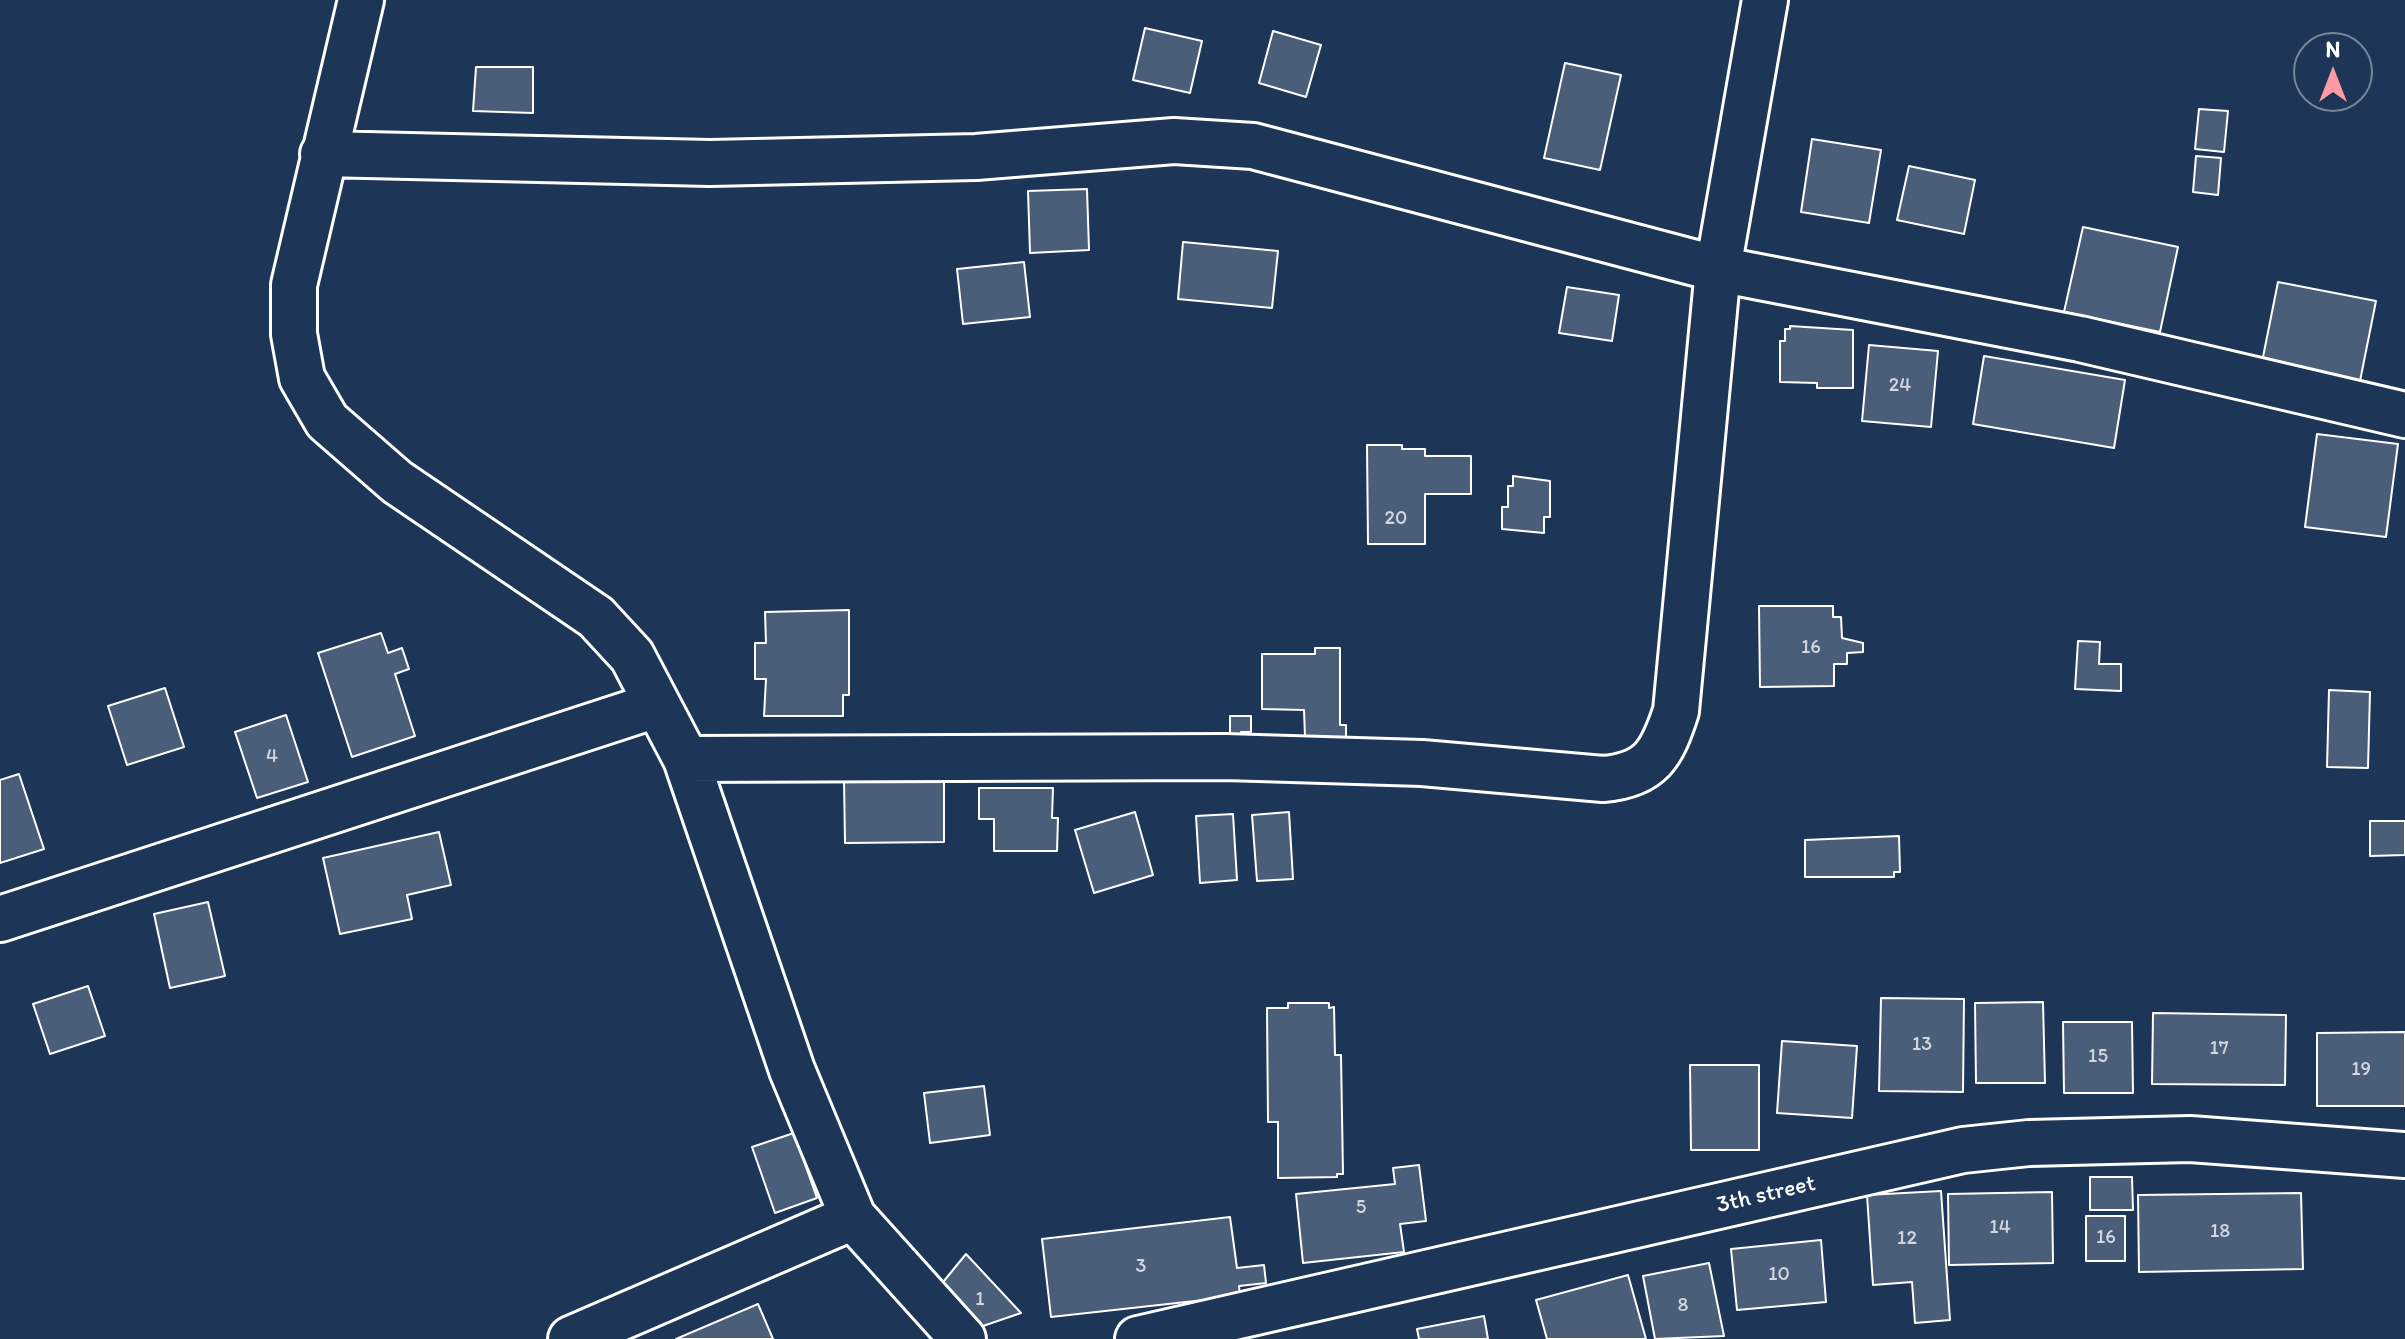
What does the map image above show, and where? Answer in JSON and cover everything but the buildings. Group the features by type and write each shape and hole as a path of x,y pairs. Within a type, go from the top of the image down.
{"street":[{"path":"361,0 294,285 294,334 302,378 327,421 397,482 596,617 632,656 686,759 797,1083 853,1217 963,1339"},
{"path":"686,759 1225,757 1422,763 1603,779 1628,777 1644,769 1658,754 1676,711 1718,269 1765,0"},
{"path":"323,154 710,163 976,157 1174,141 1253,146 1718,269 2080,339 2405,415"},
{"path":"0,919 656,705"},
{"name":"3th street","path":"1138,1339 1963,1150 2029,1143 2190,1139 2405,1155"},
{"path":"571,1339 853,1217"}]}
